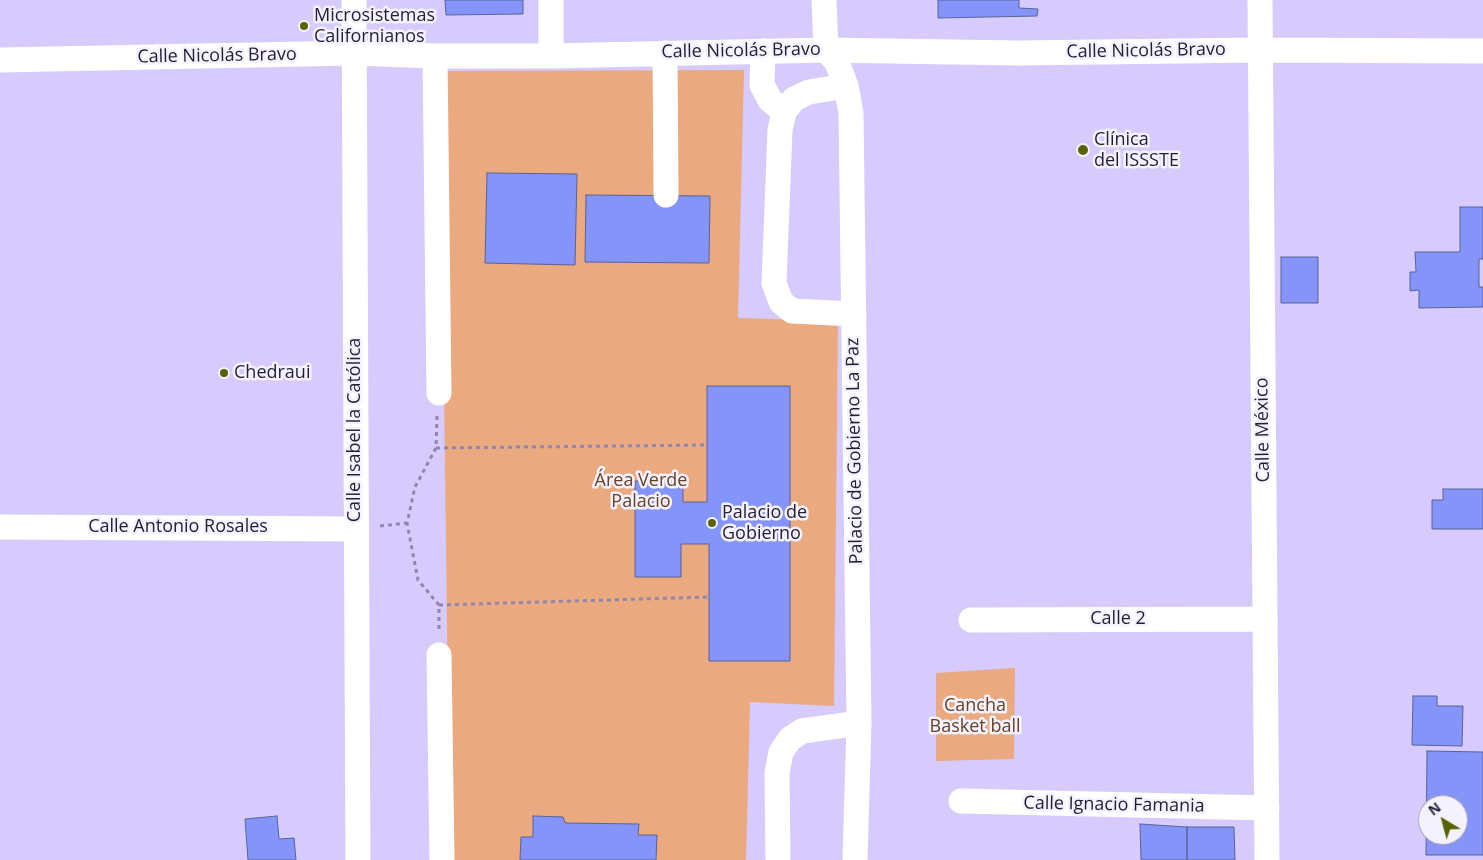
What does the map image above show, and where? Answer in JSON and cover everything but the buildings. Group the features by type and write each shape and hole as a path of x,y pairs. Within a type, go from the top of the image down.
{"street":[{"name":"Calle Isabel la Católica","path":"354,0 358,860"},
{"path":"551,0 551,56"},
{"path":"824,0 826,50"},
{"name":"Calle México","path":"1260,0 1267,860"},
{"name":"Calle Nicolás Bravo","path":"0,60 354,53 435,56 551,56 826,50 1018,53 1260,50 1483,51"},
{"name":"Palacio de Gobierno La Paz","path":"826,50 837,62 846,86 852,113 859,722 855,860"},
{"path":"763,51 762,86 770,100 784,112"},
{"path":"665,53 666,195"},
{"path":"435,56 439,393"},
{"path":"846,86 809,92 794,99 784,112 780,130 774,283 781,302 792,311 854,314"},
{"name":"Calle Antonio Rosales","path":"0,527 356,529"},
{"name":"Calle 2","path":"971,620 1265,619"},
{"path":"439,655 442,860"},
{"path":"778,860 777,773 781,752 790,739 802,731 859,722"},
{"name":"Calle Ignacio Famania","path":"961,801 1267,808"}],"path":[{"path":"439,393 436,448 415,488 407,523 418,580 439,605 439,655"},
{"path":"436,448 707,445"},
{"path":"439,605 709,597"}],"green space":[{"name":"Área Verde Palacio","path":"744,70 738,318 838,321 834,706 750,702 746,860 450,860 440,71"},
{"name":"Cancha Basket ball","path":"1015,668 1014,759 936,761 936,673"}],"place":[{"name":"Microsistemas Californianos","path":"304,26"},
{"name":"Clínica del ISSSTE","path":"1083,150"},
{"name":"Chedraui","path":"224,373"},
{"name":"Palacio de Gobierno","path":"712,523"}]}
